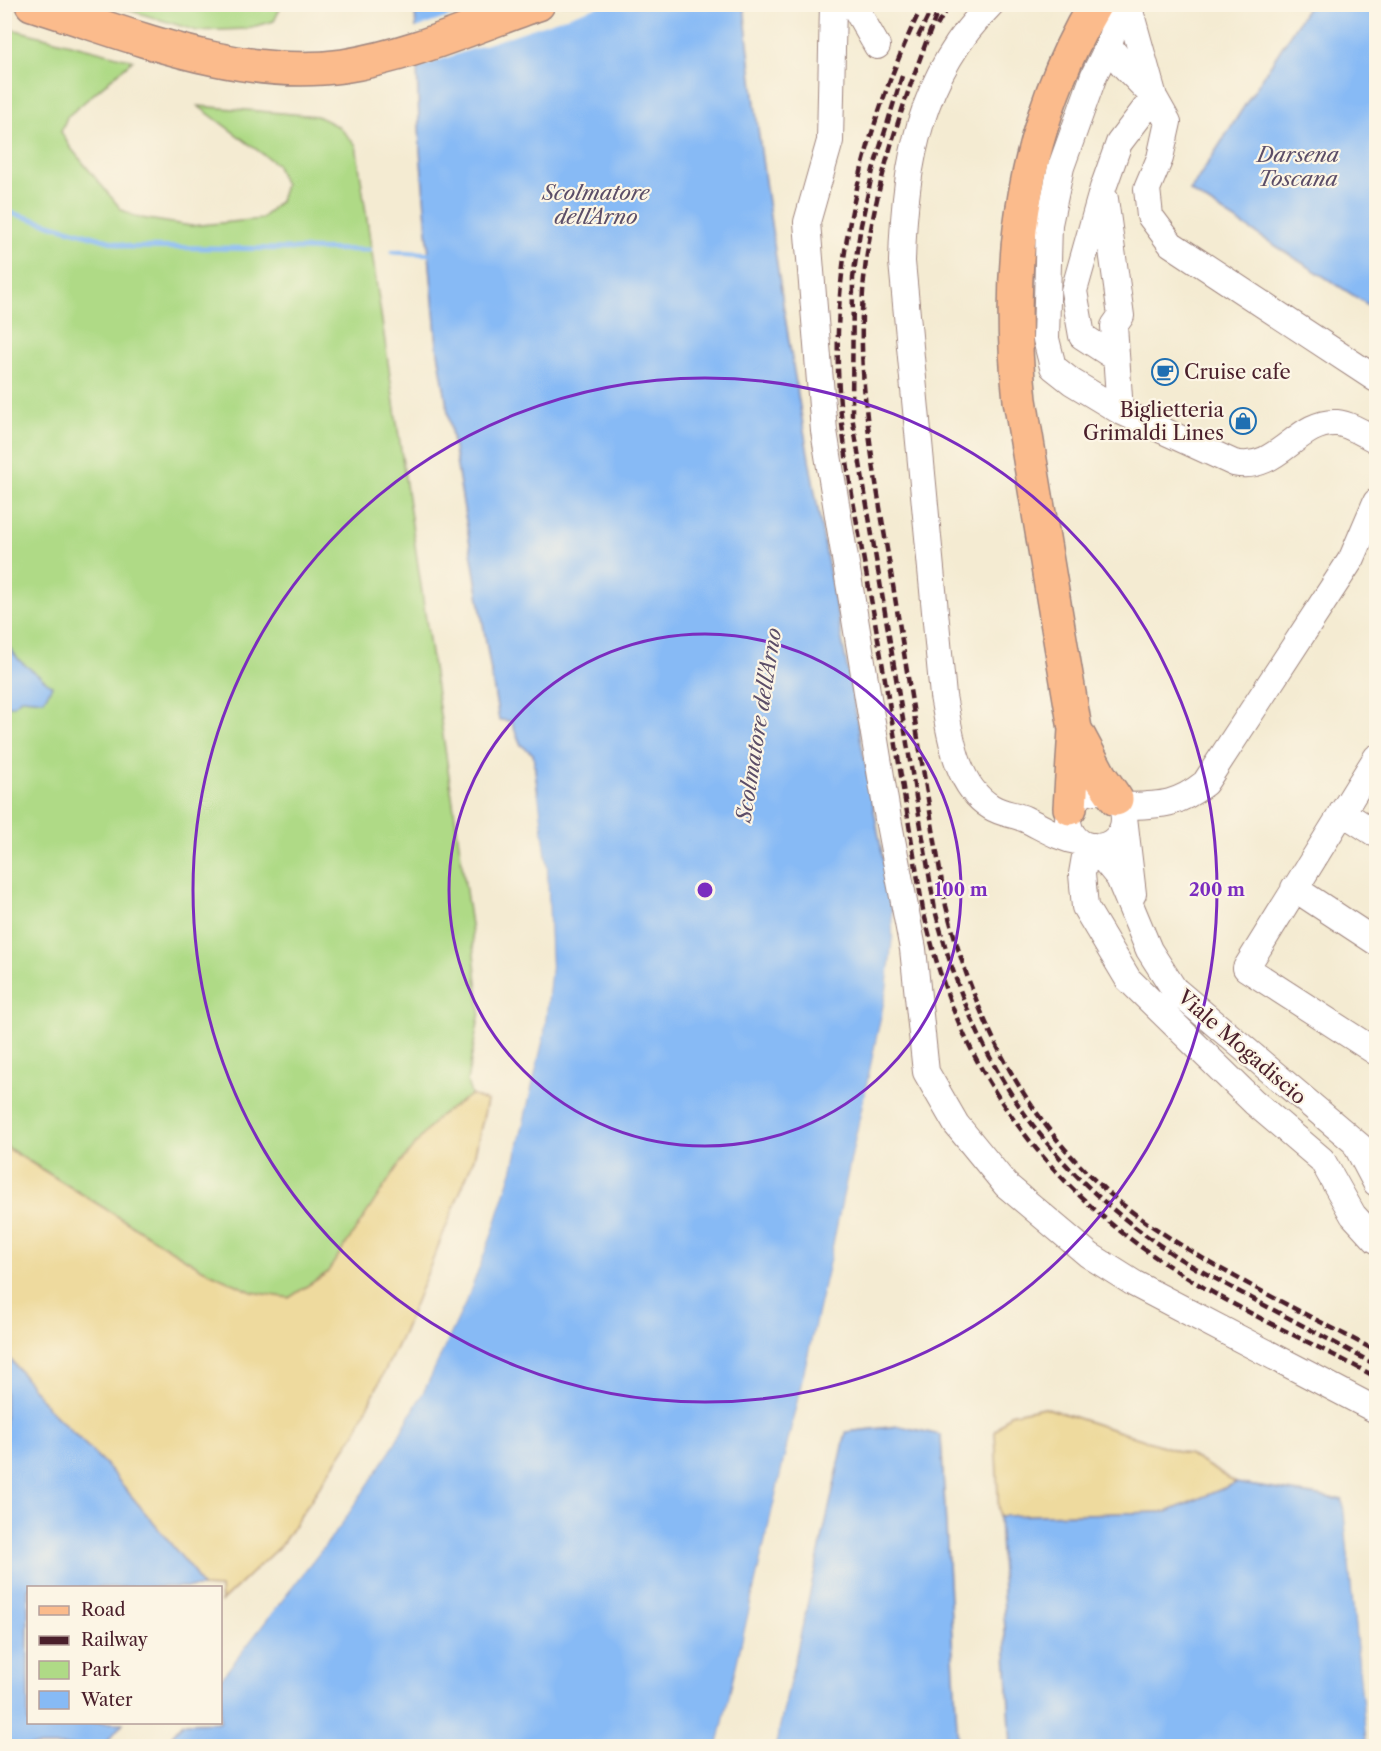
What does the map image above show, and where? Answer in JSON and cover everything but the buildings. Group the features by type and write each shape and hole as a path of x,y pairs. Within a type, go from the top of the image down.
{"main road":[{"path":"32,4 181,49 256,66 305,69 378,59 538,4"},
{"path":"1070,809 1075,729 1039,526 1015,354 1013,320 1016,256 1026,189 1046,113 1066,61 1095,4"},
{"path":"1075,729 1089,758 1120,806"}],"street":[{"path":"833,4 830,141 807,222 823,419 888,819 913,949 926,1072 956,1124 1006,1185 1089,1255 1135,1284 1377,1410"},
{"path":"853,4 877,46"},
{"path":"991,4 956,45 933,86 921,117 903,214 902,262 943,696 951,738 959,762 974,794 991,807 1024,819 1064,839 1087,844 1110,843 1116,838 1123,823 1120,806 1108,794 1091,792 1075,800 1070,809 1050,810 1024,819"},
{"path":"1120,4 1109,45 1094,75 1061,167 1049,224 1046,339 1053,367 1072,382 1120,411 1234,463 1248,466 1263,463 1322,426 1338,423 1377,440"},
{"path":"1128,4 1154,97 1168,122 1160,158 1147,189 1150,216 1171,244 1377,379"},
{"path":"1109,45 1122,64 1154,97"},
{"path":"1051,356 1065,359 1072,355 1082,336 1074,291 1103,188 1119,143 1154,97"},
{"path":"1103,188 1121,316 1114,326 1120,411"},
{"path":"1082,336 1116,358"},
{"path":"1120,806 1165,804 1187,797 1205,783 1352,558 1377,502"},
{"path":"1377,758 1246,968 1377,1052"},
{"name":"Viale Mogadiscio","path":"1120,806 1136,912"},
{"name":"Viale Mogadiscio","path":"1070,809 1070,828 1115,870 1136,912 1149,950 1174,989 1377,1160"},
{"path":"1342,812 1377,834"},
{"path":"1087,844 1082,874 1085,907 1128,979 1254,1102 1322,1160 1353,1215 1377,1240"},
{"path":"1294,888 1377,942"},
{"path":"1353,1141 1377,1184"}],"green space":[{"path":"112,5 282,5 274,21 245,29 197,31"},
{"path":"4,27 133,60 67,117 61,132 70,147 121,209 135,217 191,226 261,219 280,201 285,185 276,164 198,106 317,116 339,127 356,145 471,925 480,1012 467,1081 471,1095 438,1117 401,1163 327,1273 289,1298 252,1292 202,1269 5,1146"}],"sand":[{"path":"471,1095 487,1101 474,1158 403,1333 355,1433 282,1544 222,1601 222,1586 201,1586 193,1571 105,1464 49,1409 5,1352 4,1146 202,1269 252,1292 289,1298 327,1273 400,1163 438,1117"},
{"path":"1044,1407 1190,1455 1236,1483 1167,1512 999,1516 995,1432 1010,1414"}],"water":[{"name":"Scolmatore dell'Arno","path":"415,5 744,5 770,215 786,320 803,425 892,911 893,936 887,989 829,1265 718,1746 163,1746 182,1724 222,1724 222,1677 340,1526 390,1451 425,1388 466,1301 492,1233 512,1170 544,1034 551,967 547,868 533,754 521,745 511,721 499,720 437,346 420,151"},
{"name":"Darsena Toscana","path":"1309,5 1376,5 1376,310 1190,191"},
{"path":"5,642 20,661 52,686 44,700 22,698 14,705 5,707"},
{"path":"5,1352 49,1409 105,1464 193,1571 201,1586 27,1586 27,1724 122,1724 103,1746 5,1746"},
{"path":"899,1426 941,1435 958,1746 775,1746 846,1432"},
{"path":"1236,1483 1343,1500 1367,1746 1011,1746 999,1516 1167,1512"}],"pier":[{"path":"484,5 602,5 414,69 413,29"},
{"path":"538,794 547,868 551,967 544,1034 512,1170 492,1233 466,1301 425,1388 390,1451 340,1526 222,1677 222,1671 337,1524 388,1450 422,1387 463,1300 489,1232 509,1169 541,1034 548,967 544,869 535,795"},
{"path":"892,911 895,911 896,937 890,989 832,1265 722,1746 718,1746 829,1265 887,989 893,936"},
{"path":"846,1429 775,1746 772,1746 843,1432"},
{"path":"1343,1497 1346,1500 1370,1746 1367,1746"}],"waterway":[{"path":"4,211 130,247 369,250"},
{"path":"393,252 436,254"}],"railway":[{"path":"923,4 881,104 852,208 839,315 838,370 849,478 923,910 943,983 965,1035 986,1076 1010,1114 1037,1150 1100,1214 1135,1242 1197,1283 1376,1377"},
{"path":"918,37 934,4"},
{"path":"937,26 949,4"},
{"path":"936,16 901,113 874,211 864,279 862,353 868,427 879,500 946,906 959,953 975,998 1017,1083 1043,1122 1073,1158 1107,1192 1146,1222 1201,1257 1376,1351"},
{"path":"902,76 873,170 853,278 852,416 935,910 951,966 971,1017 994,1064 1021,1108 1052,1149 1088,1187 1130,1223 1177,1257 1376,1365"}],"place":[{"name":"Cruise cafe","path":"1165,372"},
{"name":"Biglietteria Grimaldi Lines","path":"1243,421"}]}
